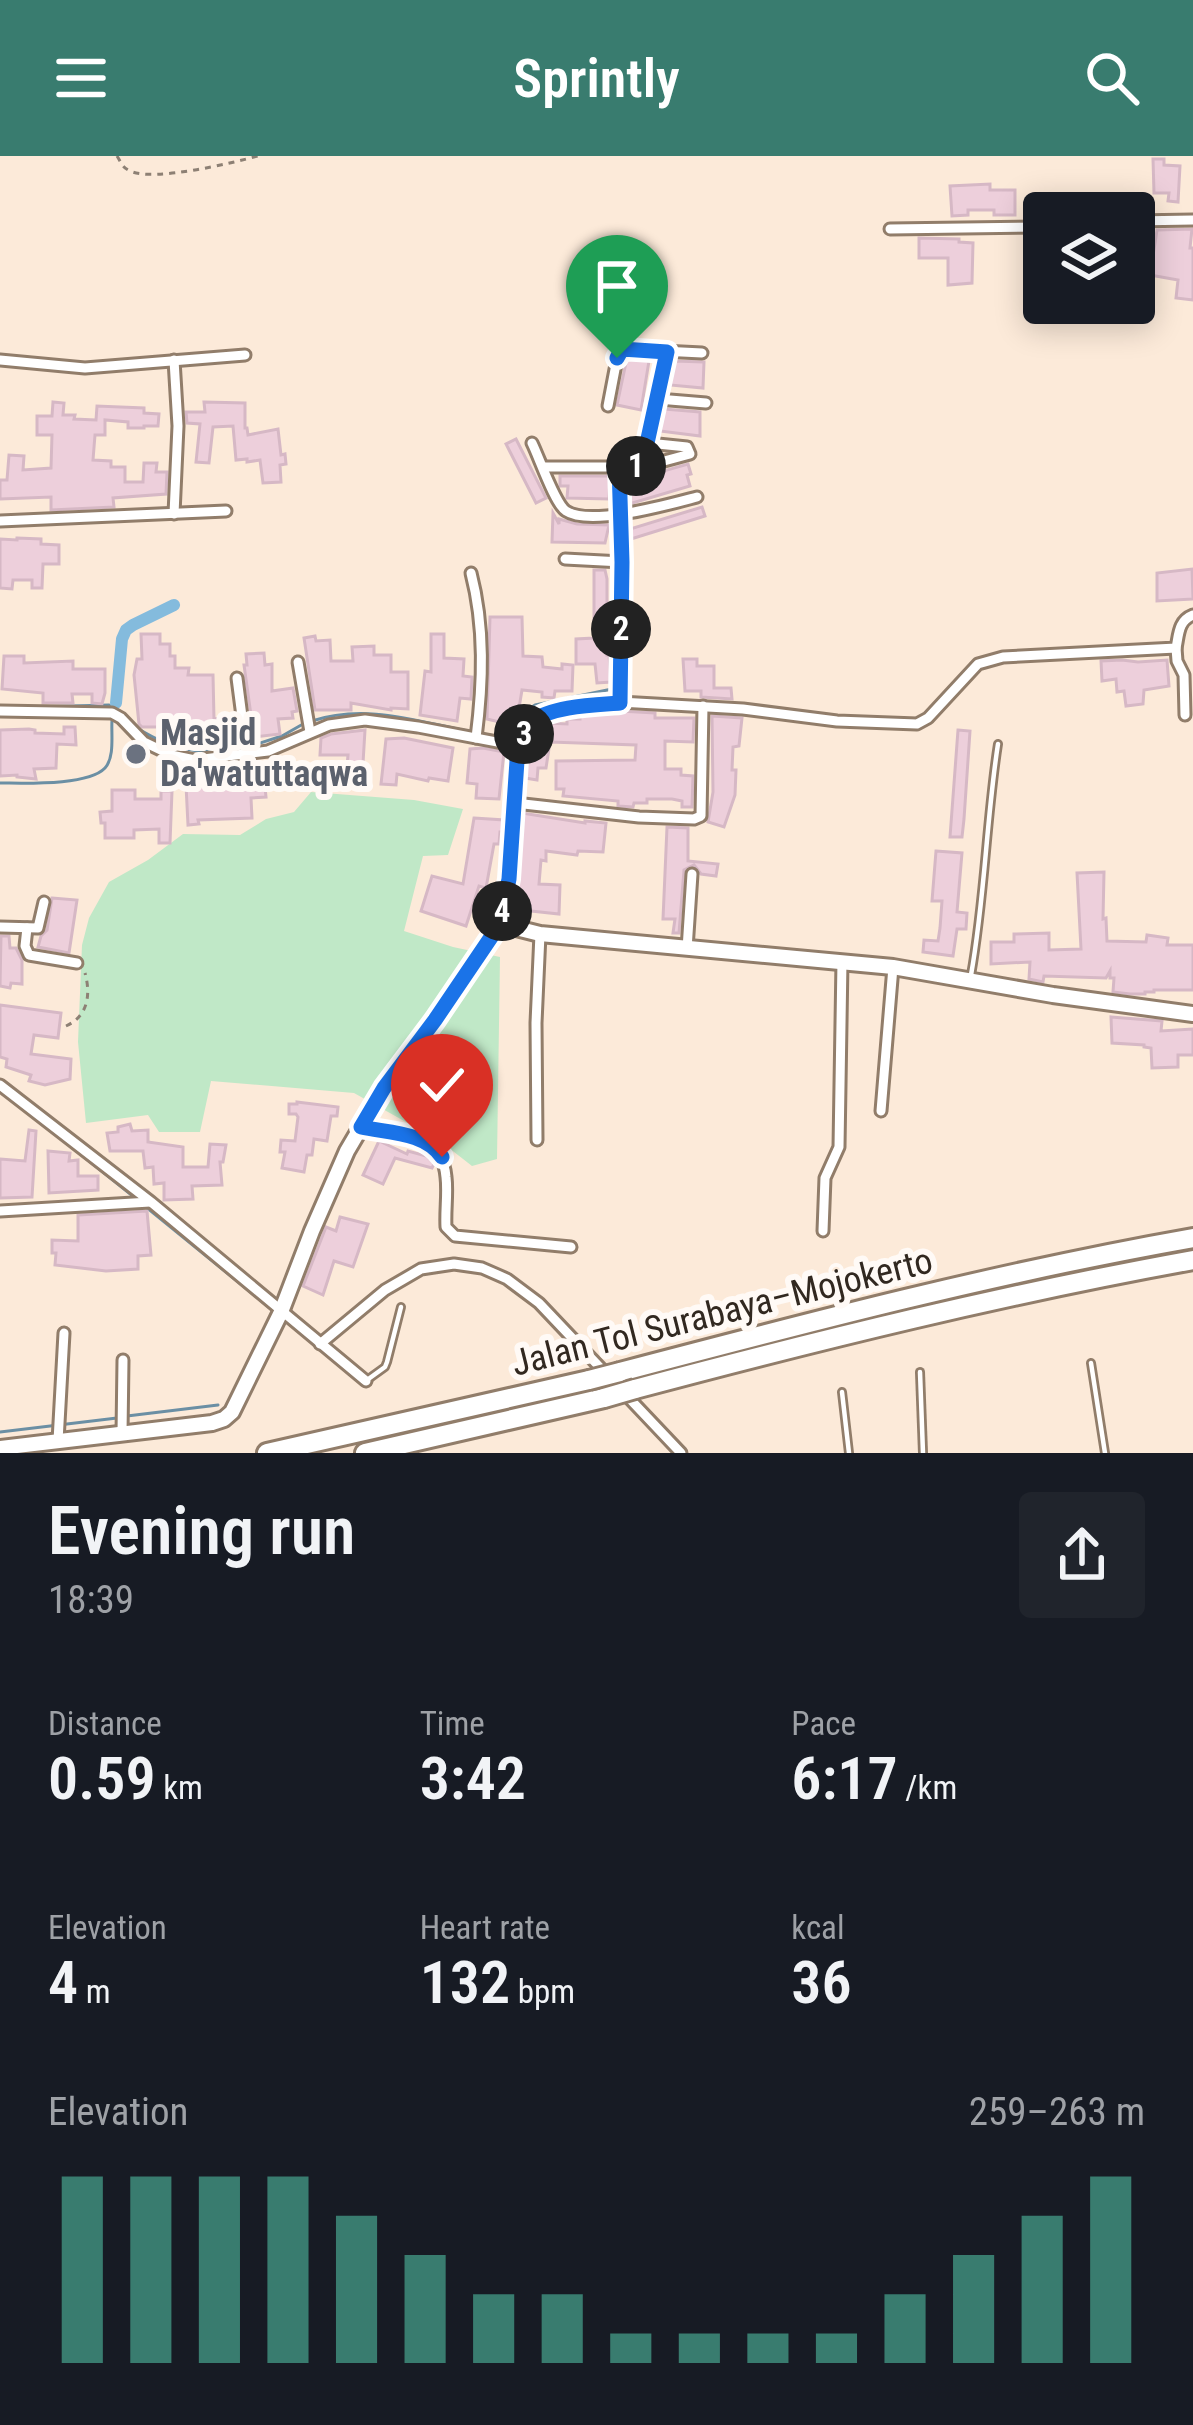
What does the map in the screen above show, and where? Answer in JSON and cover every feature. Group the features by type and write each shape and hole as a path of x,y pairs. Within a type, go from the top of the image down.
{"highway":[{"name":"Jalan Tol Surabaya–Mojokerto","path":"267,1453 589,1380 989,1279 1193,1238"},
{"name":"Jalan Tol Surabaya–Mojokerto","path":"365,1453 957,1308 1193,1260"}],"main road":[{"path":"0,1448 224,1419 232,1412 281,1312 347,1151 384,1088 500,924 541,934 893,967 1193,1014"}],"street":[{"path":"1155,221 1193,220"},
{"path":"890,229 1023,226"},
{"path":"608,406 622,349 703,353"},
{"path":"642,466 667,352"},
{"path":"0,360 85,368 244,355"},
{"path":"174,360 178,426 174,514"},
{"path":"658,399 706,403"},
{"path":"532,443 559,505 570,514 620,516 697,497"},
{"path":"544,467 642,466 690,454 687,447 649,443"},
{"path":"619,466 620,703"},
{"path":"0,521 226,511"},
{"path":"565,559 622,562"},
{"path":"471,573 481,621 476,738"},
{"path":"1185,716 1184,675 1176,648 1180,626 1193,615"},
{"path":"500,924 509,879 518,746 526,728 542,716 620,703 743,709 837,722 917,724 978,664 988,661 1176,648"},
{"path":"298,662 310,732"},
{"path":"237,678 247,754"},
{"path":"515,802 638,817 701,816 704,706"},
{"path":"0,711 112,712 144,742 181,759 268,751 310,732 364,720 518,746"},
{"path":"687,949 692,874"},
{"path":"0,927 41,926 44,902"},
{"path":"27,928 29,956 77,963"},
{"path":"538,1140 536,1023 541,934"},
{"path":"823,1231 825,1178 839,1147 842,961"},
{"path":"881,1111 893,967"},
{"path":"0,1084 366,1381"},
{"path":"361,1127 421,1138 435,1146 447,1179 446,1227 455,1236 571,1247"},
{"path":"0,1211 151,1202"},
{"path":"320,1344 385,1290 421,1269 454,1264 482,1268 507,1279 539,1303 681,1453"},
{"path":"58,1442 64,1333"},
{"path":"122,1433 123,1360"}],"lane":[{"path":"970,980 998,744"},
{"path":"366,1381 387,1362 401,1307"},
{"path":"1091,1363 1105,1453"},
{"path":"920,1372 923,1453"},
{"path":"842,1392 849,1453"}],"path":[{"path":"118,156 122,165 140,173 202,171 258,156"},
{"path":"66,1026 85,1012 88,998 85,973 77,963"}],"green space":[{"path":"311,792 463,809 448,855 423,856 404,931 500,957 497,1159 472,1166 440,1141 354,1093 211,1081 200,1132 159,1132 148,1115 86,1123 78,1042 82,945 89,918 109,882 183,834 240,835 266,819 294,812"}],"building":[{"path":"1153,159 1180,166 1178,202 1168,201 1169,193 1154,192"},
{"path":"990,184 990,190 1015,190 1015,215 968,210 968,215 952,216 950,186"},
{"path":"1192,229 1193,300 1176,298 1178,280 1155,276 1157,230"},
{"path":"919,238 973,243 972,283 948,285 948,258 919,258"},
{"path":"627,358 649,361 641,410 617,405"},
{"path":"674,361 704,362 703,388 670,385"},
{"path":"53,402 64,403 63,415 75,415 74,419 96,420 97,406 144,408 144,413 159,414 158,426 144,428 105,420 105,435 95,435 93,460 125,467 125,482 143,482 144,463 157,463 156,472 167,472 166,494 113,498 114,507 51,510 51,497 0,499 0,480 7,480 9,455 24,456 23,470 51,468 52,435 37,435 37,416 52,416"},
{"path":"204,402 245,403 248,435 278,429 286,464 280,465 281,482 263,483 260,460 236,460 233,426 213,427 209,463 196,462 200,424 187,423 186,412 205,412"},
{"path":"664,409 700,412 700,436 660,431"},
{"path":"516,439 546,498 536,503 506,444"},
{"path":"688,464 690,486 629,504 628,481"},
{"path":"560,476 610,476 609,499 567,498 568,486 560,486"},
{"path":"702,507 705,516 631,539 630,529"},
{"path":"553,513 559,524 559,519 609,525 605,543 552,542"},
{"path":"0,539 59,545 59,564 43,564 42,588 32,588 32,580 13,580 12,589 0,588"},
{"path":"1192,569 1193,599 1157,601 1157,573"},
{"path":"594,570 605,570 607,579 611,682 597,683 595,664 576,664 576,639 594,638"},
{"path":"490,617 522,617 523,656 542,657 543,667 573,665 572,691 555,691 554,698 522,690 516,726 487,719"},
{"path":"141,634 160,634 160,644 170,644 175,668 189,668 188,675 213,675 214,719 225,718 227,742 188,748 178,745 178,738 168,737 169,731 139,724 134,675 137,659 142,659"},
{"path":"431,634 444,634 444,658 464,659 463,676 472,677 471,699 460,698 457,721 420,715 425,671 431,672"},
{"path":"315,636 316,641 330,640 331,661 353,661 352,647 374,646 374,655 391,655 391,672 408,672 408,709 351,703 351,710 315,710 304,638"},
{"path":"264,653 265,665 272,664 272,691 293,688 297,711 292,712 293,718 278,719 280,734 254,737 244,665 246,654"},
{"path":"4,656 24,656 24,663 73,661 73,669 105,669 102,704 92,703 92,694 72,694 73,703 43,703 43,693 2,689"},
{"path":"683,659 697,659 697,666 714,666 714,688 731,688 732,699 685,691"},
{"path":"1167,660 1169,686 1144,690 1143,704 1126,706 1116,679 1102,681 1101,661"},
{"path":"620,711 655,713 655,718 694,718 693,742 665,741 665,769 681,769 681,775 693,776 692,807 682,807 682,801 672,799 618,806 618,801 563,796 564,789 556,789 556,761 635,760 636,745 550,742 546,768 538,768 537,780 525,778 531,740 546,723 567,724 567,719"},
{"path":"712,716 742,718 739,746 733,747 735,795 724,827 708,822 713,792"},
{"path":"64,727 75,727 76,745 57,744 56,768 34,769 36,779 0,776 0,730 64,734"},
{"path":"365,730 362,780 346,778 348,755 320,755 321,738"},
{"path":"958,730 970,731 964,819 962,837 950,837"},
{"path":"386,739 453,748 448,781 397,774 396,785 381,784"},
{"path":"470,749 504,752 499,799 476,798 477,784 467,783"},
{"path":"264,777 266,797 251,798 252,818 198,820 199,824 188,825 186,785 200,785 199,778"},
{"path":"112,790 135,790 135,799 161,799 161,791 172,791 170,843 159,843 159,829 134,830 134,838 105,838 100,812 112,811"},
{"path":"522,813 606,823 603,852 546,851 546,861 541,860 539,884 560,885 559,914 512,909"},
{"path":"474,818 504,820 486,888 479,886 466,926 421,911 432,876 463,884"},
{"path":"667,827 688,828 688,861 718,864 716,876 701,874 694,865 684,870 679,933 673,933 675,919 663,919"},
{"path":"936,851 962,853 957,912 967,913 966,929 957,929 953,956 923,952 924,940 938,941 940,928 942,901 932,901"},
{"path":"1104,872 1107,941 1146,942 1147,935 1168,938 1167,945 1193,945 1193,990 1113,992 1110,971 1106,978 1044,976 1043,982 1029,979 1030,962 991,964 991,942 1014,942 1014,934 1049,933 1049,950 1081,949 1077,873"},
{"path":"52,898 77,900 69,953 38,947 47,930"},
{"path":"1,936 9,936 10,948 16,948 22,960 22,984 11,983 10,988 0,986"},
{"path":"0,1005 61,1013 58,1038 34,1035 31,1054 71,1059 70,1079 45,1085 6,1067 7,1059 0,1057"},
{"path":"1111,1017 1162,1021 1161,1031 1193,1029 1193,1055 1178,1055 1178,1067 1152,1068 1151,1048 1112,1043"},
{"path":"289,1104 338,1107 337,1116 331,1116 327,1141 314,1139 304,1172 282,1168 285,1152 280,1152 281,1140 295,1141 298,1117 289,1114"},
{"path":"130,1124 132,1131 148,1130 148,1142 183,1147 183,1167 208,1167 210,1144 226,1145 220,1162 222,1185 192,1186 193,1199 164,1200 164,1183 154,1184 153,1167 145,1168 143,1151 110,1151 107,1133"},
{"path":"29,1130 36,1131 32,1197 0,1198 0,1159 25,1161"},
{"path":"379,1141 407,1154 430,1157 434,1164 432,1168 395,1158 383,1184 363,1175"},
{"path":"48,1151 70,1153 69,1161 78,1160 78,1176 98,1176 98,1190 49,1193"},
{"path":"147,1211 151,1255 138,1256 138,1269 55,1265 52,1240 78,1241 78,1215"},
{"path":"340,1217 368,1224 353,1267 334,1261 323,1295 303,1286 326,1227 336,1231"}],"waterway":[{"path":"0,516 166,509"},
{"path":"116,703 126,630 174,605"},
{"path":"483,734 507,738 516,734 527,710 535,705 612,689"},
{"path":"32,707 109,705 121,714"},
{"path":"312,721 373,714 473,732"},
{"path":"0,783 55,782 97,774 110,758 112,720"},
{"path":"251,746 303,724"},
{"path":"137,728 187,750 242,748"},
{"path":"53,1132 134,1197"},
{"path":"146,1207 270,1308"},
{"path":"127,1416 218,1405"},
{"path":"0,1432 117,1418"}],"place":[{"name":"Masjid Da'watuttaqwa","path":"136,754"}],"route":[{"path":"442,1157 421,1138 361,1127 500,924 512,850 518,746 526,728 542,716 620,703 619,466 642,466 667,352 630,347 622,349 617,358"}]}
